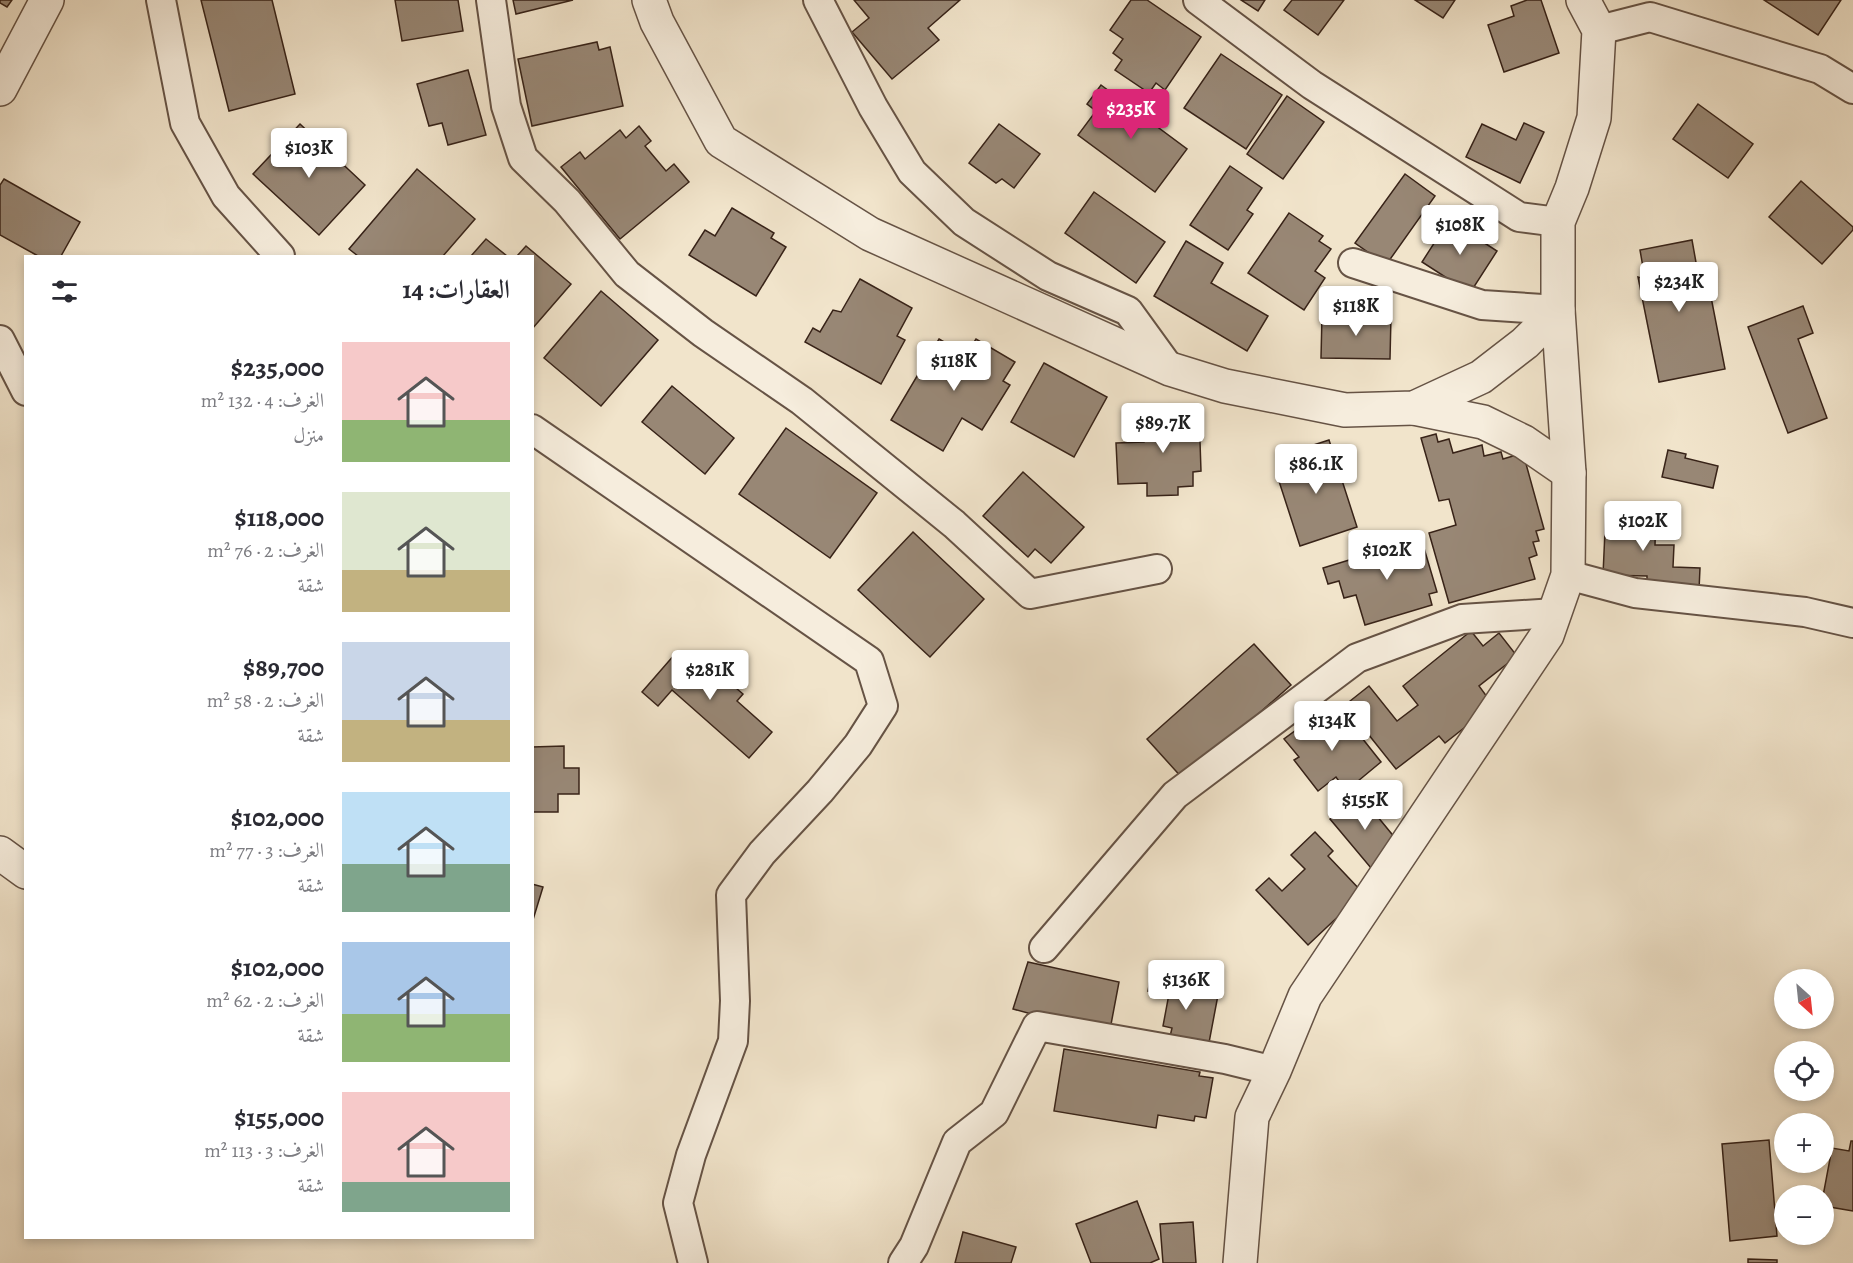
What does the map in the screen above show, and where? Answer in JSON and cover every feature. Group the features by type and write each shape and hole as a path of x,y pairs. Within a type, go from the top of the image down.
{"street":[{"path":"0,89 47,0"},
{"path":"161,0 185,123 226,196 279,255"},
{"path":"491,0 506,106 524,158 567,201 627,274 704,333 802,401 954,525 1030,594 1157,569"},
{"path":"649,0 657,22 721,141 870,234 1170,369 1225,386 1345,410 1414,408 1483,422 1524,442 1569,473"},
{"path":"818,0 873,107 912,172 964,222 1048,276 1128,310 1170,369"},
{"path":"1198,0 1312,85 1519,217 1558,222"},
{"path":"1240,1263 1252,1117 1305,996 1547,635 1568,575 1569,473 1558,310 1558,222 1572,188 1594,118 1599,30 1583,0"},
{"path":"1599,30 1654,8 1820,69 1853,88"},
{"path":"1353,263 1482,305 1558,310"},
{"path":"1414,408 1481,377 1526,343 1558,310"},
{"path":"0,340 24,387"},
{"path":"534,430 869,661 884,706 858,745 820,791 762,853 730,895 735,991 733,1041 691,1155 678,1203 693,1263"},
{"path":"1568,575 1635,593 1805,612 1853,622"},
{"path":"1805,612 1853,612"},
{"path":"1044,948 1175,795 1357,658 1462,619 1555,613"},
{"path":"0,852 24,870"},
{"path":"903,1263 914,1246 957,1142 994,1113 1037,1026 1225,1059 1274,1071"}],"building":[{"path":"0,0 12,0 7,7 0,3"},
{"path":"201,0 272,0 295,94 229,111"},
{"path":"395,0 458,0 463,31 402,41"},
{"path":"513,0 573,0 516,14"},
{"path":"854,0 960,0 928,28 939,40 892,79 852,32 869,18"},
{"path":"1131,0 1147,0 1201,37 1165,90 1156,83 1149,93 1115,70 1122,60 1113,53 1123,39 1110,30"},
{"path":"1241,0 1265,0 1258,11"},
{"path":"1292,0 1344,0 1318,35 1284,10"},
{"path":"1415,0 1455,0 1443,18"},
{"path":"1527,0 1541,0 1559,53 1504,72 1488,25 1514,16 1511,6"},
{"path":"1764,0 1841,0 1818,35"},
{"path":"597,42 599,50 610,47 623,106 532,126 518,59"},
{"path":"1221,54 1282,95 1246,149 1184,108"},
{"path":"468,70 486,135 448,145 442,123 429,126 417,84"},
{"path":"1101,85 1187,149 1155,192 1078,135 1096,111 1087,104"},
{"path":"1287,96 1324,122 1283,179 1247,154"},
{"path":"1698,104 1753,144 1728,178 1673,139"},
{"path":"1524,123 1544,132 1520,183 1466,157 1482,124 1516,140"},
{"path":"300,124 365,185 319,235 253,174"},
{"path":"999,124 1040,154 1014,188 1002,179 996,183 969,163"},
{"path":"639,126 651,141 645,146 666,171 674,164 689,182 620,239 561,167 580,152 585,159 620,130 626,138"},
{"path":"1230,166 1262,188 1247,210 1253,214 1228,250 1190,225"},
{"path":"417,169 475,219 444,255 357,255 349,249"},
{"path":"1405,174 1435,196 1386,265 1355,243"},
{"path":"4,179 80,222 62,255 36,255 0,235 0,185"},
{"path":"1801,181 1853,227 1853,230 1822,264 1769,217"},
{"path":"1094,192 1165,242 1136,283 1065,233"},
{"path":"732,208 774,233 771,238 786,247 756,296 689,255 705,230 715,236"},
{"path":"1289,213 1323,236 1319,241 1331,249 1315,271 1325,278 1304,310 1248,273"},
{"path":"1449,220 1497,251 1470,293 1422,262"},
{"path":"486,239 506,255 472,255"},
{"path":"1692,240 1697,268 1705,266 1725,369 1659,382 1638,277 1645,279 1640,250"},
{"path":"1186,241 1223,263 1211,283 1268,316 1247,351 1154,296"},
{"path":"526,246 571,284 534,327 534,255 518,255"},
{"path":"860,279 912,308 897,336 905,340 881,384 805,342 813,328 820,332 833,310 841,312"},
{"path":"601,291 658,340 601,406 544,358"},
{"path":"1803,306 1813,333 1798,339 1827,418 1788,433 1748,327"},
{"path":"1322,315 1391,316 1390,359 1321,358"},
{"path":"939,339 966,355 976,339 1015,362 1003,381 1010,385 982,430 962,418 943,451 891,420"},
{"path":"1044,363 1107,397 1074,457 1011,422"},
{"path":"672,386 734,438 705,474 642,422"},
{"path":"1199,412 1201,471 1193,472 1193,486 1178,487 1178,495 1147,496 1147,483 1118,484 1116,443 1144,442 1144,414"},
{"path":"786,428 877,493 830,558 739,494"},
{"path":"1436,434 1438,442 1449,439 1453,453 1482,445 1484,456 1501,452 1503,459 1523,453 1544,529 1536,531 1539,541 1533,542 1537,555 1529,558 1535,579 1449,603 1429,533 1456,525 1449,499 1439,501 1421,438"},
{"path":"1329,440 1357,527 1300,546 1276,472 1288,468 1286,460 1300,456 1298,450"},
{"path":"1668,450 1686,454 1685,458 1718,466 1713,488 1662,477"},
{"path":"1023,472 1084,527 1051,563 1035,549 1028,557 983,516"},
{"path":"1606,509 1656,511 1655,545 1674,545 1673,567 1700,568 1699,590 1647,589 1647,576 1603,575"},
{"path":"913,532 984,599 930,657 858,590"},
{"path":"1421,538 1437,592 1429,594 1432,605 1365,625 1356,595 1344,598 1339,581 1328,584 1323,568"},
{"path":"1471,631 1483,646 1499,633 1517,656 1479,686 1493,705 1445,743 1439,736 1396,769 1345,705 1369,686 1397,721 1418,705 1403,686"},
{"path":"1254,644 1291,685 1184,780 1147,739"},
{"path":"675,654 692,668 701,658 743,694 737,701 772,732 749,758 672,690 658,706 642,692"},
{"path":"1339,709 1381,762 1346,791 1336,777 1318,791 1294,760 1299,757 1284,739 1307,722 1314,730"},
{"path":"564,746 564,768 579,768 579,794 558,794 558,812 534,812 534,747"},
{"path":"1359,794 1400,844 1371,868 1330,819"},
{"path":"1315,832 1333,851 1328,856 1363,893 1308,945 1256,890 1269,878 1282,891 1305,869 1291,855"},
{"path":"534,885 543,887 534,916"},
{"path":"1028,962 1119,982 1109,1035 1013,1009"},
{"path":"1152,969 1170,973 1168,986 1218,995 1208,1048 1169,1041 1172,1028 1163,1026 1169,994 1148,991"},
{"path":"1064,1049 1200,1072 1199,1076 1213,1078 1206,1118 1195,1116 1194,1121 1158,1115 1156,1128 1054,1111"},
{"path":"1769,1140 1774,1200 1774,1236 1730,1241 1722,1144"},
{"path":"1851,1141 1853,1141 1853,1211 1834,1208 1834,1185 1825,1185 1827,1173 1834,1173 1834,1148 1849,1151"},
{"path":"1137,1201 1159,1259 1150,1263 1091,1263 1076,1224"},
{"path":"1193,1222 1196,1263 1163,1263 1160,1224"},
{"path":"963,1232 1016,1247 1011,1263 955,1263"},
{"path":"1748,1259 1777,1260 1777,1263 1748,1263"}]}
